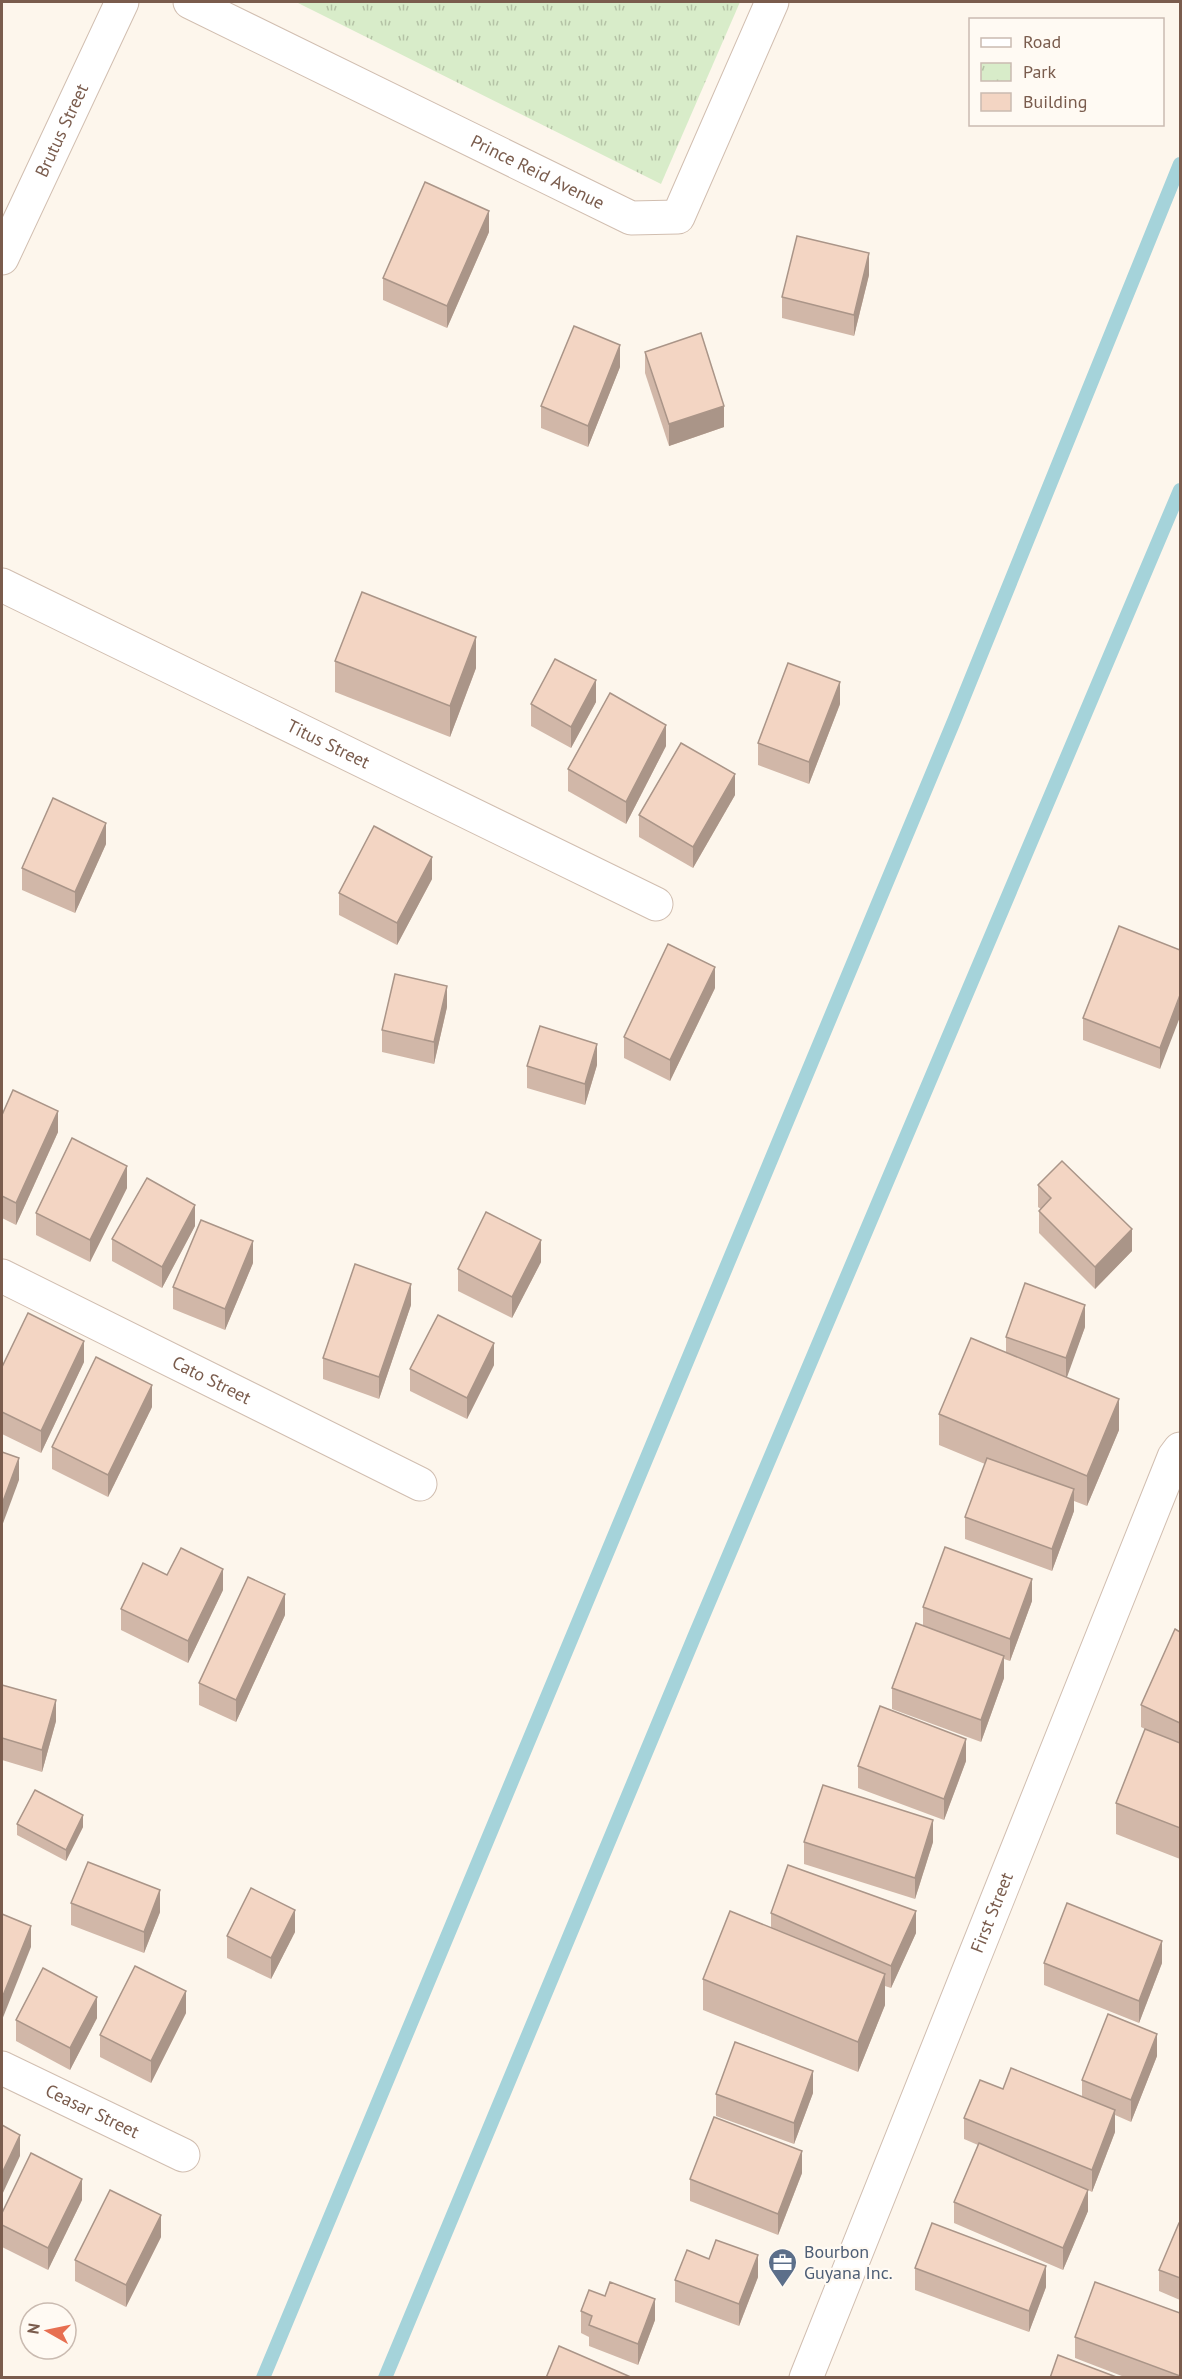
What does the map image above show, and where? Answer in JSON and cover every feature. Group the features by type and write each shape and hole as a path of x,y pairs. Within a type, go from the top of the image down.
{"street":[{"name":"Brutus Street","path":"2,258 122,2"},
{"name":"Prince Reid Avenue","path":"190,2 631,218 678,217 772,2"},
{"name":"Titus Street","path":"2,585 656,904"},
{"name":"Cato Street","path":"2,1276 420,1484"},
{"name":"First Street","path":"806,2378 1169,1468 1180,1449"},
{"name":"Ceasar Street","path":"2,2068 183,2155"}],"green space":[{"path":"296,2 740,2 661,184"}],"building":[{"path":"425,182 489,211 447,306 383,278"},
{"path":"797,236 869,253 854,315 782,297"},
{"path":"574,326 620,345 588,426 541,406"},
{"path":"701,333 724,406 669,424 645,352"},
{"path":"362,592 476,637 450,706 335,661"},
{"path":"555,659 596,680 571,727 531,704"},
{"path":"788,663 840,682 809,762 758,743"},
{"path":"610,693 666,725 626,802 568,769"},
{"path":"681,743 735,774 693,847 639,815"},
{"path":"53,798 106,823 75,892 22,868"},
{"path":"374,826 432,857 397,923 339,893"},
{"path":"1119,926 1180,950 1180,995 1160,1048 1083,1018"},
{"path":"668,944 715,967 670,1060 624,1037"},
{"path":"395,974 447,986 434,1042 382,1030"},
{"path":"540,1026 597,1044 585,1084 527,1066"},
{"path":"13,1090 58,1111 16,1203 2,1196 2,1115"},
{"path":"72,1138 127,1166 90,1240 36,1213"},
{"path":"1062,1161 1132,1229 1095,1267 1039,1211 1051,1198 1038,1185"},
{"path":"147,1178 195,1205 162,1267 112,1239"},
{"path":"486,1212 541,1240 512,1297 458,1269"},
{"path":"201,1220 253,1241 225,1309 173,1287"},
{"path":"355,1264 411,1284 379,1377 323,1358"},
{"path":"1025,1283 1085,1305 1066,1358 1006,1337"},
{"path":"28,1313 84,1341 41,1431 2,1412 2,1367"},
{"path":"438,1315 494,1343 467,1398 410,1369"},
{"path":"971,1338 1119,1399 1087,1476 939,1414"},
{"path":"96,1357 152,1385 108,1475 52,1447"},
{"path":"2,1452 19,1458 2,1504"},
{"path":"987,1458 1074,1489 1052,1549 965,1517"},
{"path":"945,1547 1032,1579 1010,1639 923,1607"},
{"path":"181,1548 223,1569 188,1641 121,1609 143,1563 167,1575"},
{"path":"248,1577 285,1594 236,1700 199,1683"},
{"path":"916,1623 1004,1656 981,1720 892,1688"},
{"path":"1175,1629 1180,1632 1180,1723 1141,1705"},
{"path":"2,1685 56,1700 42,1750 2,1738"},
{"path":"880,1706 966,1739 944,1799 858,1766"},
{"path":"1145,1729 1180,1743 1180,1828 1116,1803"},
{"path":"823,1785 933,1820 915,1878 804,1842"},
{"path":"35,1790 83,1815 66,1850 17,1824"},
{"path":"88,1862 160,1890 144,1932 71,1903"},
{"path":"788,1865 916,1911 891,1966 771,1913"},
{"path":"251,1888 295,1910 271,1958 227,1936"},
{"path":"1067,1903 1162,1941 1139,2001 1044,1963"},
{"path":"730,1911 885,1974 858,2042 703,1979"},
{"path":"2,1914 31,1926 2,1998"},
{"path":"135,1966 186,1991 151,2061 100,2035"},
{"path":"43,1968 97,1997 70,2048 16,2020"},
{"path":"1108,2014 1157,2034 1131,2100 1082,2080"},
{"path":"735,2042 813,2071 794,2123 716,2094"},
{"path":"1011,2068 1115,2110 1092,2170 964,2118 980,2080 1003,2089"},
{"path":"714,2117 802,2151 778,2214 690,2179"},
{"path":"2,2125 20,2135 2,2173"},
{"path":"979,2143 1088,2190 1063,2248 954,2202"},
{"path":"31,2153 82,2179 48,2248 2,2225 2,2213"},
{"path":"110,2190 161,2215 126,2285 75,2260"},
{"path":"932,2223 1046,2266 1029,2311 915,2268"},
{"path":"1180,2223 1180,2278 1159,2270"},
{"path":"716,2240 758,2255 739,2304 675,2280 687,2250 709,2259"},
{"path":"610,2282 655,2299 638,2344 589,2325 592,2316 581,2311 589,2290 605,2296"},
{"path":"1095,2282 1180,2313 1180,2376 1075,2337"},
{"path":"559,2346 633,2378 546,2378"},
{"path":"1058,2355 1119,2378 1050,2378"}],"waterway":[{"path":"263,2378 954,721 1180,164"},
{"path":"385,2378 695,1635 1180,490"}],"place":[{"name":"Bourbon Guyana Inc.","path":"783,2288"}]}
